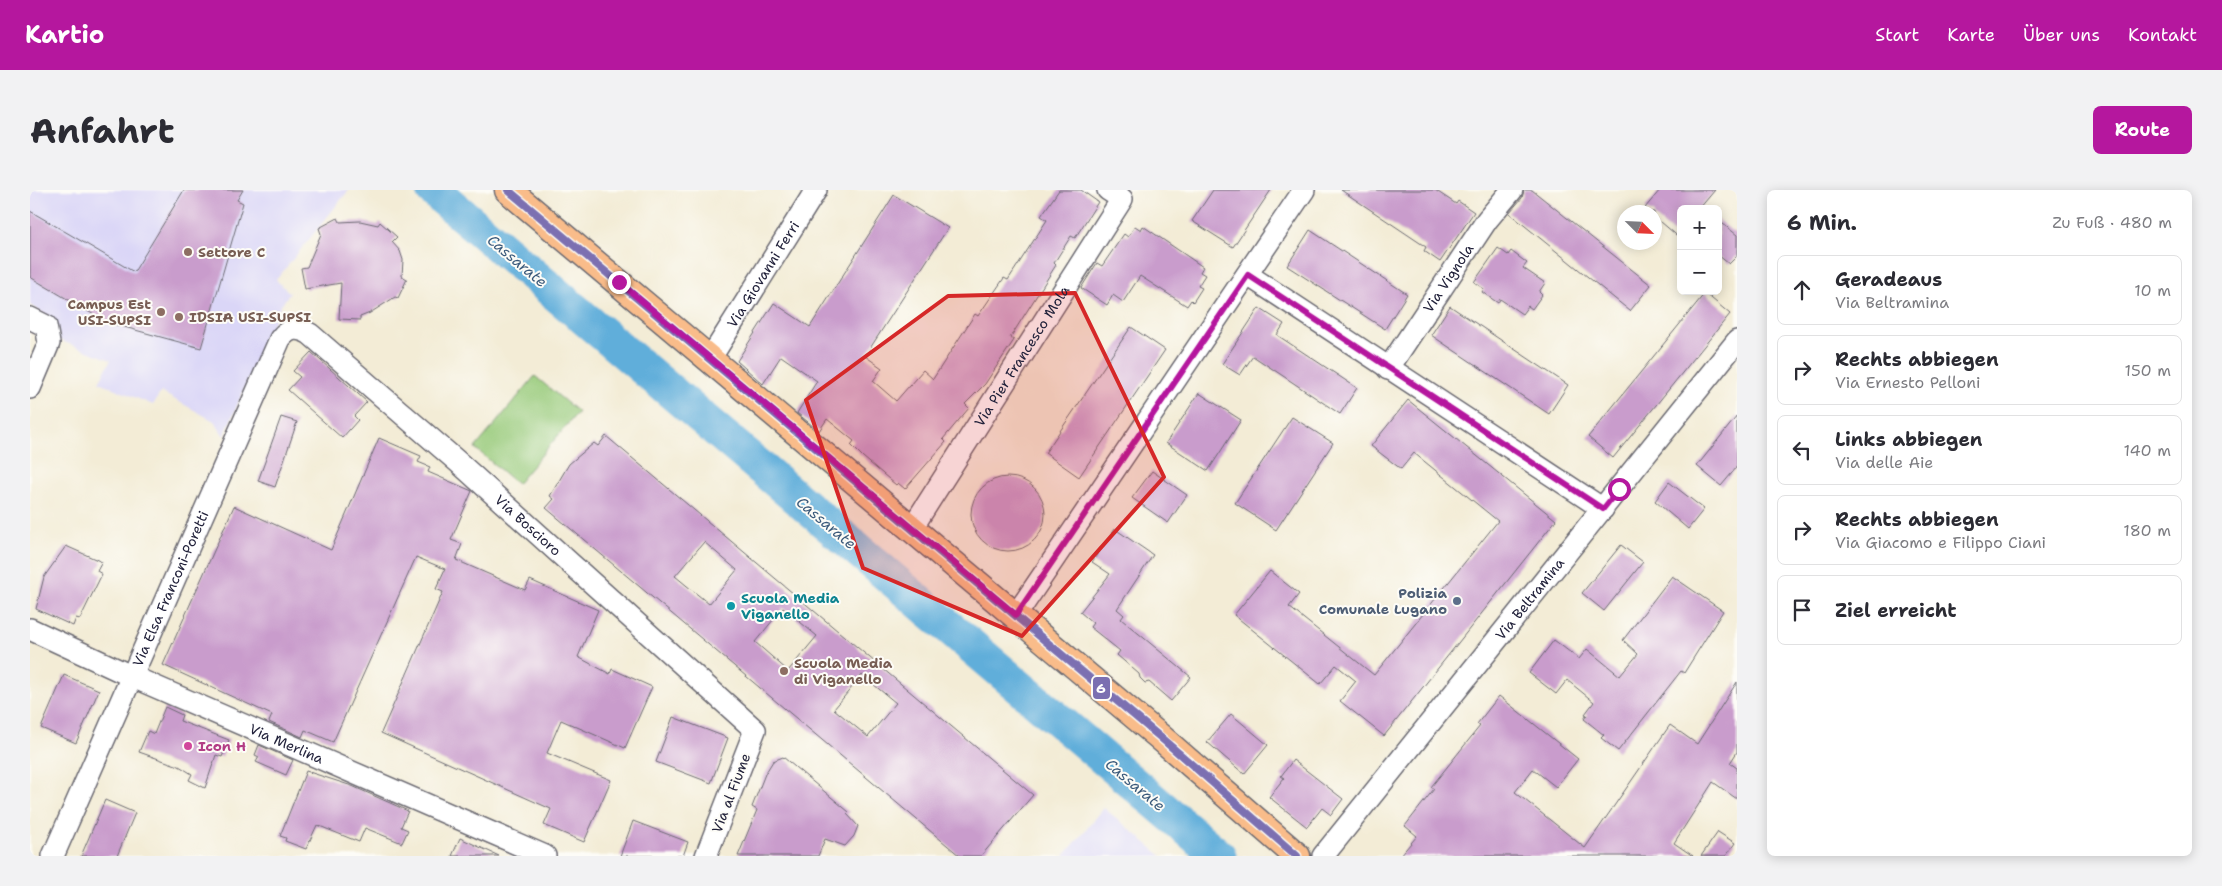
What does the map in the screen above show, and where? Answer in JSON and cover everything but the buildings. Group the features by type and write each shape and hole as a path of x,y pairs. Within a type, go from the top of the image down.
{"main road":[{"path":"508,190 1016,615 1298,856"}],"street":[{"name":"Via Giovanni Ferri","path":"710,359 816,190"},
{"name":"Via Pier Francesco Mola","path":"912,528 1122,200 1108,190"},
{"path":"1016,615 1304,190"},
{"name":"Via Vignola","path":"1388,369 1487,220 1512,190"},
{"path":"1248,275 1603,509"},
{"path":"30,318 46,326 49,343 30,388"},
{"name":"Via Elsa Franconi-Poretti","path":"53,856 280,339 285,333 296,329"},
{"name":"Via Boscioro","path":"296,329 310,334 458,462 755,730"},
{"name":"Via Beltramina","path":"1323,856 1737,341"},
{"name":"Via Merlina","path":"30,629 133,677 545,856"},
{"name":"Via al Fiume","path":"706,856 755,730"}],"highlighted area":[{"path":"1075,293 1164,477 1022,636 863,568 806,400 948,296"}],"shaded area":[{"name":"Campus Est USI-SUPSI","path":"30,190 349,190 276,280 290,293 281,305 224,436 214,421 161,392 153,405 99,382 111,360 59,340 57,327 52,319 30,305"},
{"path":"1104,808 1162,856 1064,856"}],"green space":[{"path":"535,376 578,412 517,484 475,448"}],"waterway":[{"name":"Cassarate","path":"433,190 1219,856"}],"transit line":[{"name":"6","path":"508,190 1160,737 1297,856"}],"place":[{"name":"Settore C","path":"188,252"},
{"name":"Campus Est USI-SUPSI","path":"161,312"},
{"name":"IDSIA USI-SUPSI","path":"179,317"},
{"name":"Polizia Comunale Lugano","path":"1457,601"},
{"name":"Scuola Media Viganello","path":"731,606"},
{"name":"Scuola Media di Viganello","path":"784,671"},
{"name":"Icon H","path":"188,746"}],"route":[{"path":"619,282 1016,615 1248,275 1603,509 1619,489"}]}
